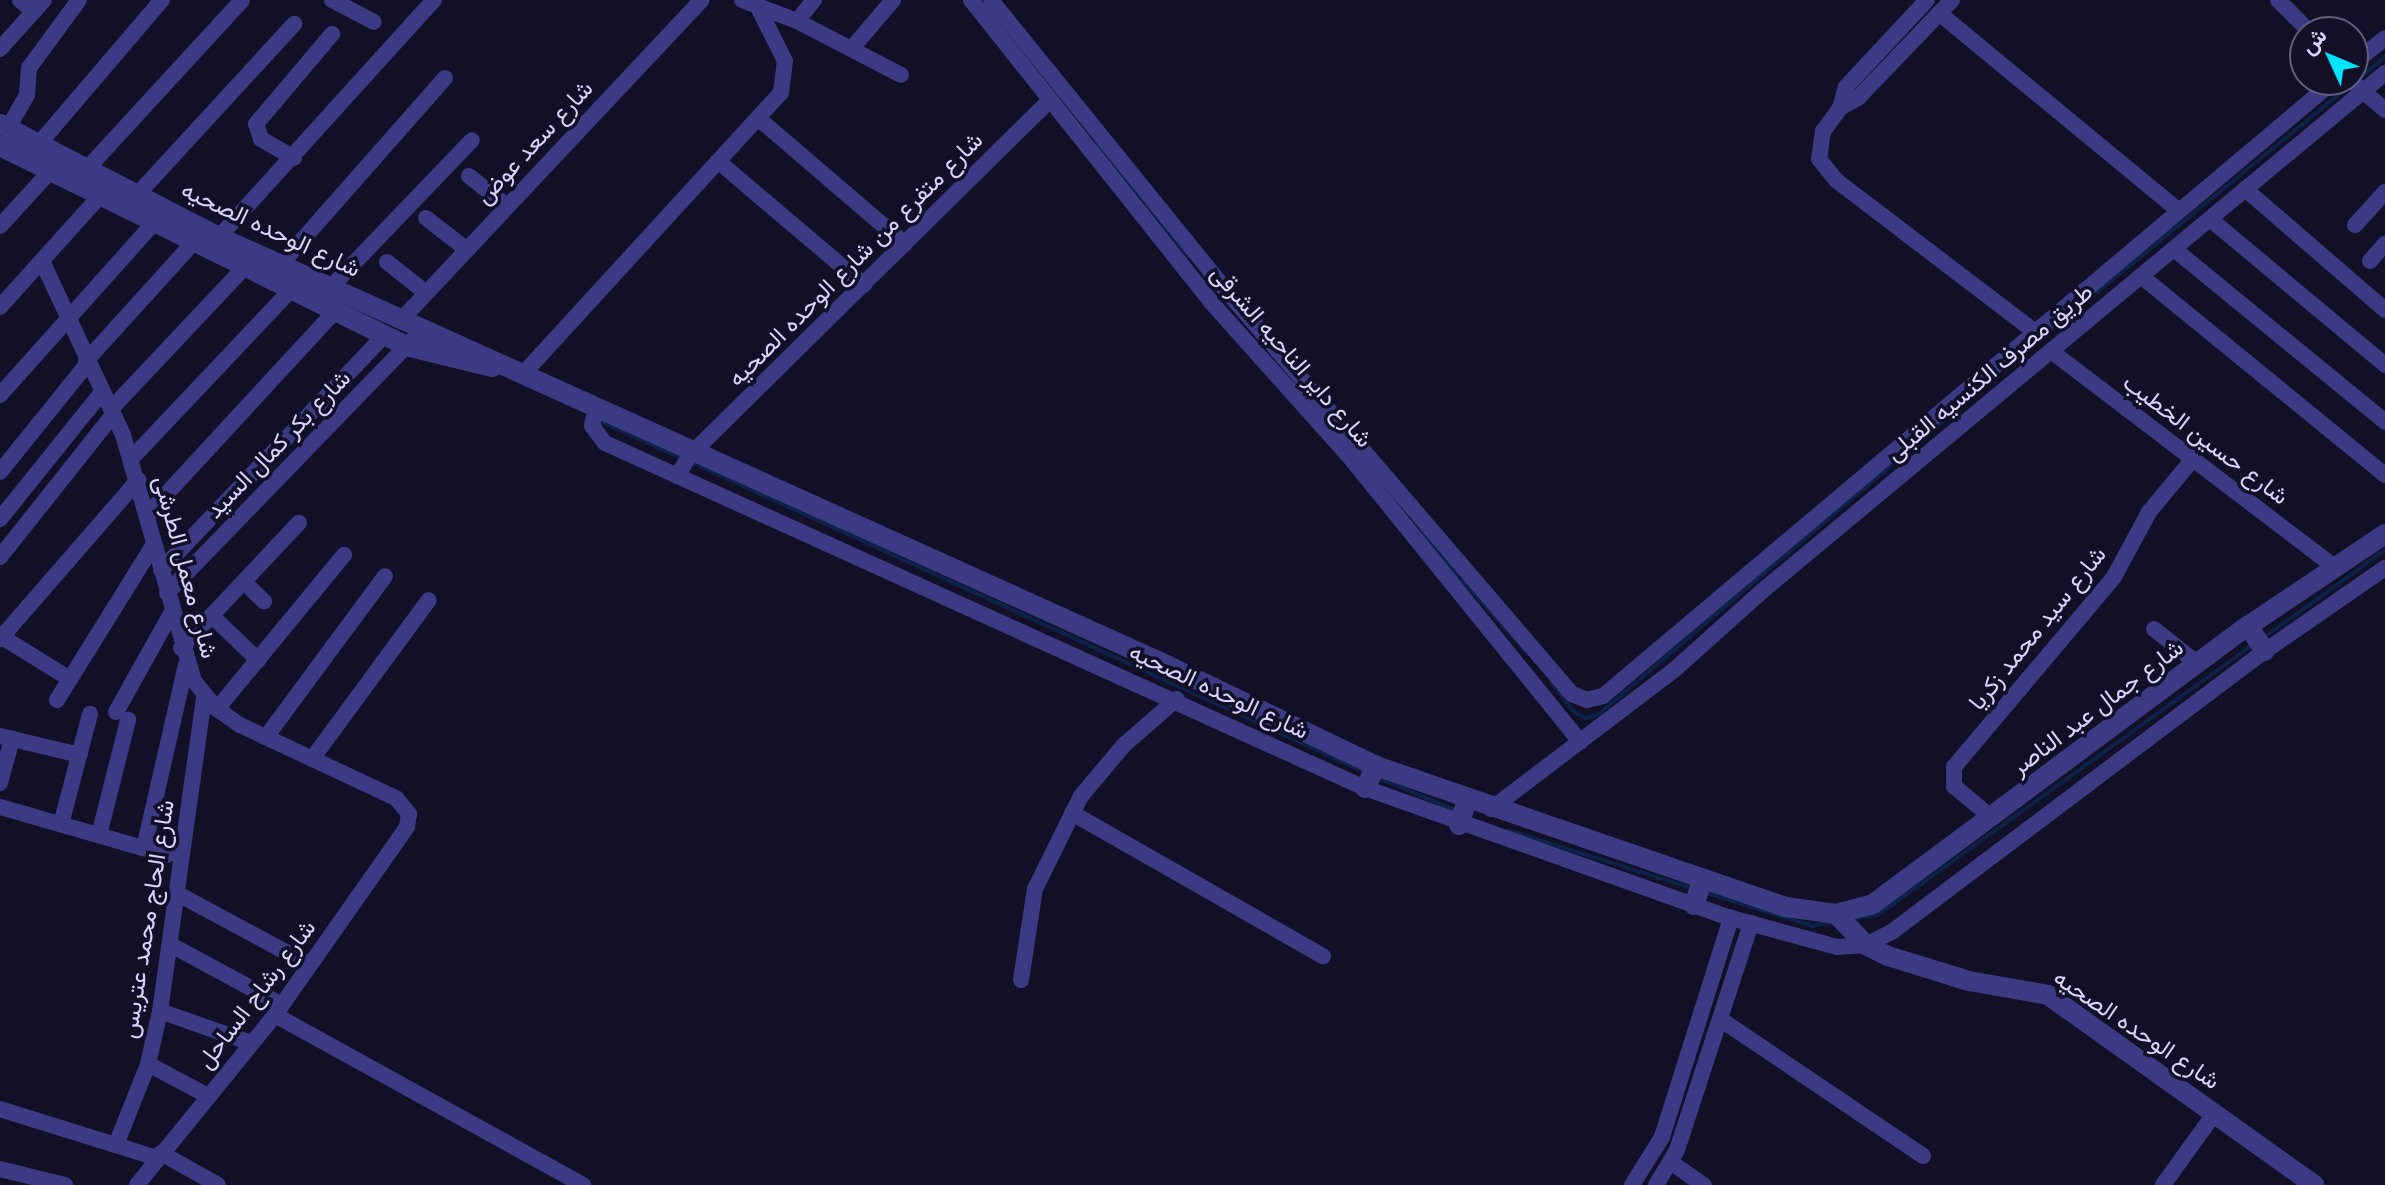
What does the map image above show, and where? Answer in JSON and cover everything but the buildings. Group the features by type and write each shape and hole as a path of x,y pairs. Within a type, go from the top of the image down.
{"street":[{"path":"0,49 39,6 20,0"},
{"path":"3,133 27,95 29,68 79,0"},
{"path":"38,145 162,0"},
{"path":"85,171 242,0"},
{"path":"332,0 374,22"},
{"path":"0,557 232,253 294,158 434,0"},
{"name":"شارع سعد عوض","path":"403,318 702,0"},
{"path":"742,0 853,47 901,75"},
{"path":"797,21 814,0"},
{"path":"853,47 893,0"},
{"name":"شارع داير الناحيه الشرقى","path":"971,0 1210,301 1352,460 1580,742"},
{"name":"شارع داير الناحيه الشرقى","path":"991,0 1224,288 1572,694 1596,699 1609,690"},
{"path":"1927,0 1846,87 1840,108 1818,145 1826,172 2034,331"},
{"path":"1840,108 1858,98 1952,0"},
{"path":"2278,0 2294,16"},
{"path":"524,373 781,93 787,71 758,7"},
{"path":"1939,13 2179,211"},
{"path":"136,196 294,24"},
{"path":"294,158 261,139 256,124 332,34"},
{"path":"2369,51 2385,38"},
{"path":"281,264 445,78"},
{"name":"طريق مصرف الكنسيه القبلى","path":"1609,690 2316,96"},
{"name":"طريق مصرف الكنسيه القبلى","path":"1491,809 1625,708 2242,192 2346,96"},
{"path":"2369,96 2385,110"},
{"name":"شارع متفرع من شارع الوحده الصحيه","path":"686,461 1050,100"},
{"path":"759,119 905,244"},
{"name":"شارع الوحده الصحيه","path":"3,133 38,145 56,166 85,171 136,196 290,291 384,336 406,346 524,373"},
{"name":"شارع الوحده الصحيه","path":"3,133 56,166 98,198 152,225 192,244 281,264 524,373 596,408 686,461 1177,699 1463,812 1699,891 1786,907 1849,928 1950,976 2041,991 2314,1185"},
{"path":"332,286 472,140"},
{"path":"719,162 864,285"},
{"path":"0,226 56,166"},
{"path":"469,176 507,206"},
{"path":"2220,177 2385,310"},
{"path":"2355,225 2385,192"},
{"path":"0,307 98,198"},
{"path":"426,218 466,249"},
{"path":"2210,219 2385,365"},
{"path":"0,395 152,225"},
{"path":"0,472 87,363 192,244"},
{"path":"2370,261 2385,244"},
{"path":"2174,249 2385,422"},
{"name":"شارع معمل الطرشى","path":"42,261 131,459 184,656 204,696 217,709 266,737 402,802 409,814 407,827"},
{"path":"387,262 425,292"},
{"path":"2141,276 2385,475"},
{"path":"131,459 290,291"},
{"path":"147,515 334,312"},
{"name":"شارع بكر كمال السيد","path":"167,593 424,328"},
{"path":"161,570 384,336"},
{"name":"شارع حسين الخطيب","path":"2051,351 2333,566"},
{"path":"0,519 102,392"},
{"name":"شارع الوحده الصحيه","path":"596,408 592,426 605,443 686,461 1370,777"},
{"name":"شارع سيد محمد زكريا","path":"1992,818 1954,786 1954,767 2114,577 2149,512 2193,459"},
{"path":"70,679 1,638 138,480"},
{"path":"144,848 184,656 212,616 299,523"},
{"name":"شارع جمال عبد الناصر","path":"1849,928 1893,931 2257,638 2333,566 2385,534"},
{"path":"57,700 154,544"},
{"path":"217,709 344,555"},
{"name":"شارع جمال عبد الناصر","path":"1849,928 1873,904 2198,664 2257,638 2385,568"},
{"path":"266,737 385,576"},
{"path":"244,582 264,601"},
{"path":"312,759 429,600"},
{"path":"99,835 122,716 172,612"},
{"path":"212,616 258,660"},
{"path":"2154,629 2198,664"},
{"path":"1609,690 1625,708"},
{"name":"شارع الحاج محمد عتريس","path":"116,1145 148,1064 160,1011 204,696"},
{"path":"1021,980 1035,889 1072,813 1111,758 1177,699"},
{"path":"61,824 90,714"},
{"path":"0,783 6,738 80,755"},
{"path":"0,807 167,855"},
{"name":"شارع الوحده الصحيه","path":"1463,812 1491,809 1699,891 1731,918 1837,947 1849,928"},
{"path":"1072,813 1323,956"},
{"name":"شارع رشاح الساحل","path":"137,1185 278,1010 407,827"},
{"path":"178,894 310,965"},
{"path":"1632,1185 1662,1137 1731,918"},
{"path":"1656,1185 1672,1163 1751,923"},
{"path":"171,945 583,1185"},
{"path":"160,1011 251,1043"},
{"path":"1720,1019 1923,1156"},
{"path":"148,1064 208,1096"},
{"path":"0,1109 159,1156 218,1185"},
{"path":"2163,1185 2214,1114"},
{"path":"1672,1163 1704,1185"},
{"path":"0,1169 65,1185"}],"waterway":[{"path":"2369,70 2385,57"},
{"path":"2040,339 2337,96"},
{"path":"1098,144 1188,256"},
{"path":"1551,682 1574,712 1586,718 1599,714 1963,404"},
{"path":"602,422 683,459"},
{"path":"691,462 1367,773"},
{"path":"1420,532 1528,654"},
{"path":"2263,638 2385,550"},
{"path":"1857,918 1878,915 2253,645"},
{"path":"1378,778 1455,810"},
{"path":"1508,830 1694,889"},
{"path":"1707,893 1812,926 1832,922"}]}
